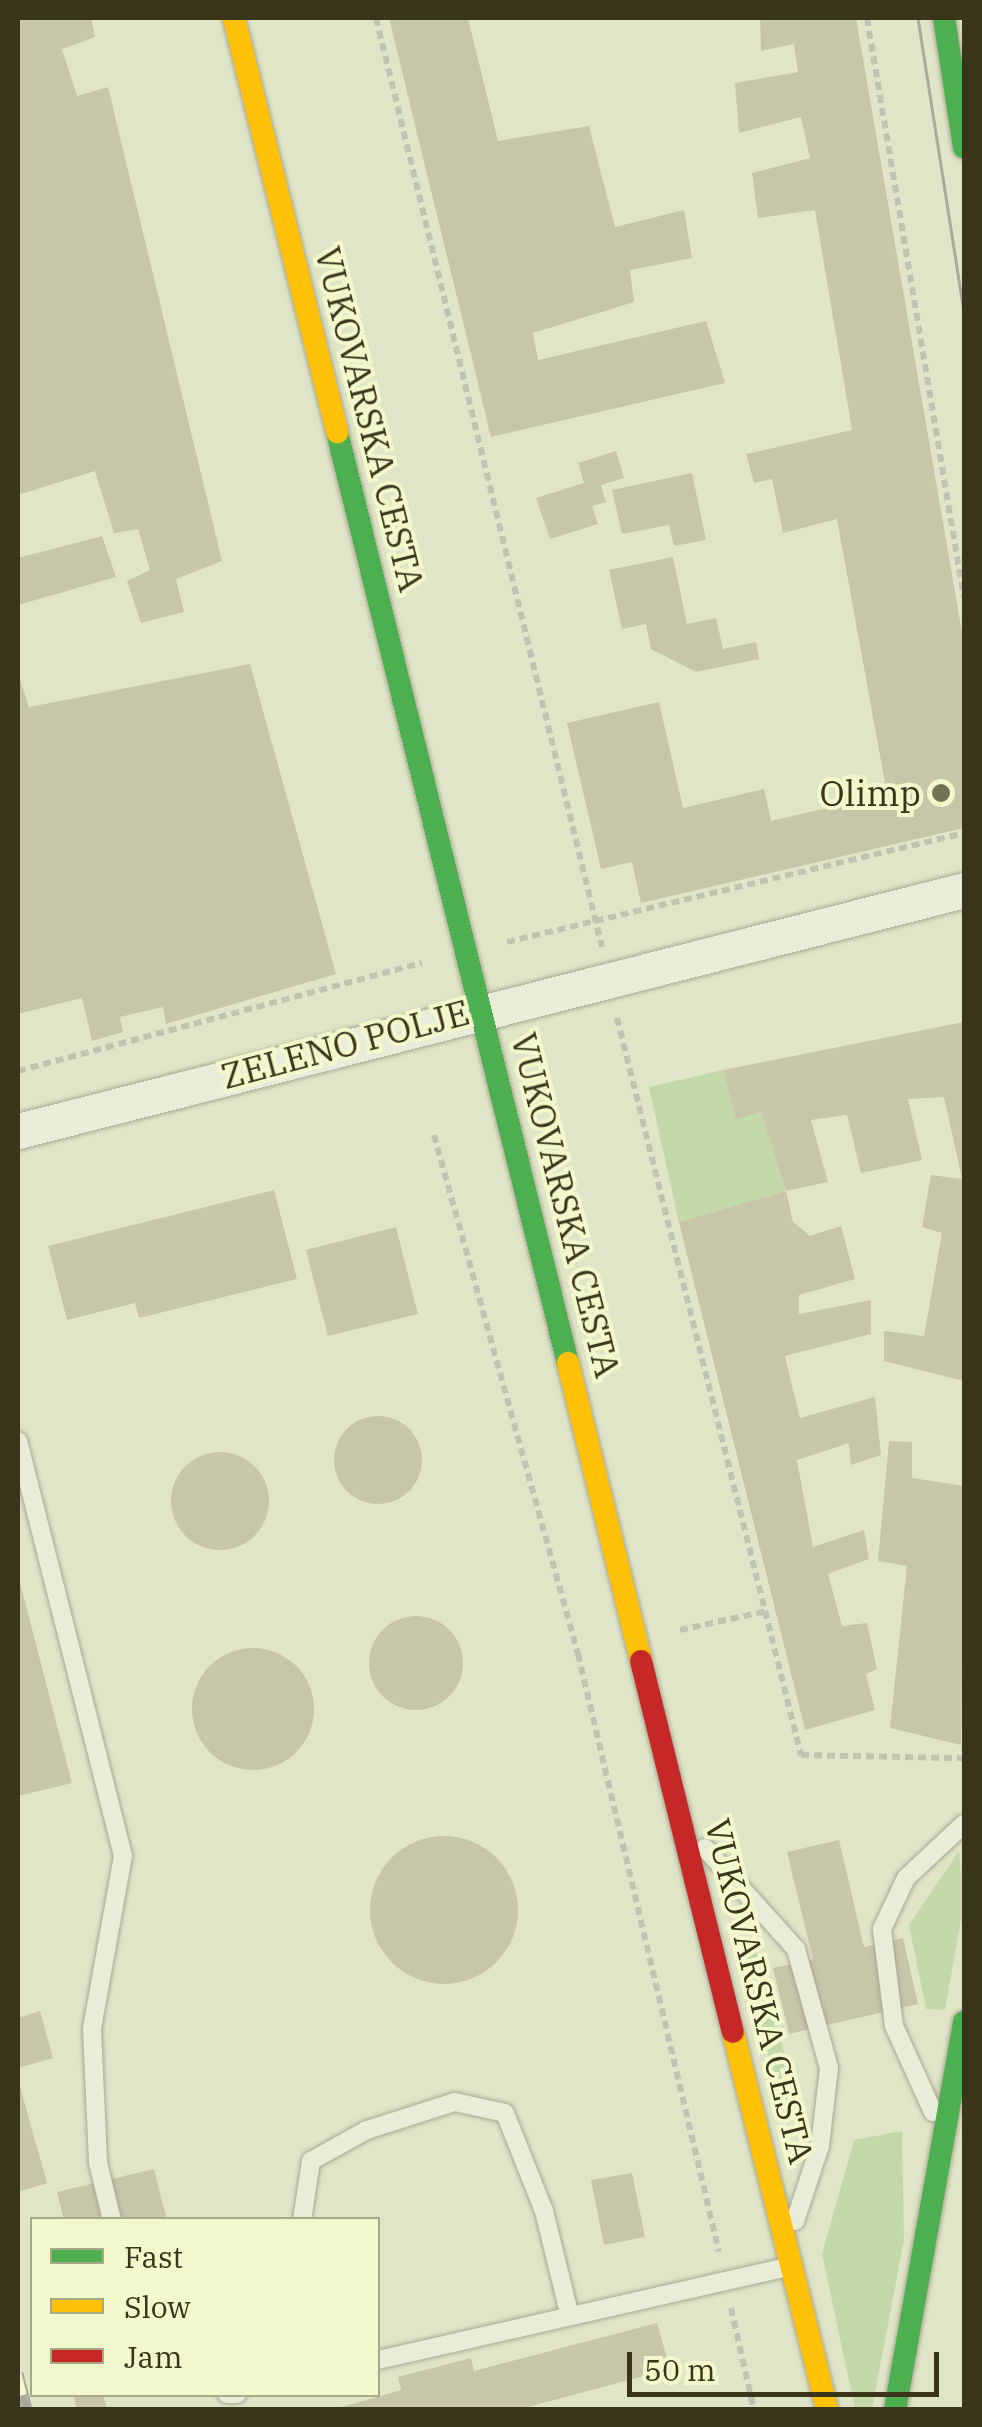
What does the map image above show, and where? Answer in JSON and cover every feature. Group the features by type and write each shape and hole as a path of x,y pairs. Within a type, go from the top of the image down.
{"main road":[{"name":"VUKOVARSKA CESTA","path":"234,18 827,2410"},
{"path":"951,23 964,147"},
{"path":"894,2410 964,2022"}],"street":[{"name":"ZELENO POLJE","path":"18,1132 481,1008 964,890"}],"lane":[{"path":"18,1442 123,1856 92,2029 98,2163 111,2217"},
{"path":"380,2360 724,2278 789,2256 820,2146 828,2068 782,1927 681,1818"},
{"path":"940,2154 930,2101 894,2026 882,1929 906,1878 964,1824"},
{"path":"302,2217 311,2162 367,2130 455,2102 505,2113 544,2211 569,2313"}],"path":[{"path":"868,18 964,598"},
{"path":"434,1135 578,1654 754,2410"}],"green space":[{"path":"723,1070 736,1118 761,1112 786,1191 679,1222 649,1087"},
{"path":"959,1851 964,1903 945,2010 926,2009 909,1925"},
{"path":"753,1938 797,2100 780,2106 742,1947"},
{"path":"902,2131 904,2240 872,2409 855,2409 822,2254 854,2140"}],"building":[{"path":"18,18 91,18 95,37 62,49 77,96 108,87 222,561 176,579 184,612 141,623 127,581 150,570 138,529 114,533 95,471 18,495"},
{"path":"389,18 468,18 498,141 589,126 615,227 684,210 692,258 630,270 634,302 533,333 538,360 706,321 725,383 491,437"},
{"path":"760,18 856,18 964,644 964,828 641,903 632,862 601,869 567,723 659,702 683,808 764,789 771,821 887,794 837,519 783,533 772,479 754,483 746,454 852,430 815,210 758,218 752,173 810,158 801,117 739,133 735,83 798,72 794,44 761,51"},
{"path":"616,451 624,478 601,485 606,502 592,506 598,524 550,539 536,498 584,483 578,463"},
{"path":"692,473 706,540 674,546 669,525 622,534 612,490"},
{"path":"102,536 116,577 18,605 18,558"},
{"path":"673,557 687,624 716,618 723,649 756,642 759,659 696,672 651,649 646,624 622,629 609,570"},
{"path":"250,664 336,974 166,1024 163,1007 120,1017 123,1032 92,1041 82,998 18,1014 18,673 29,707"},
{"path":"964,1022 964,1381 884,1361 884,1331 924,1336 942,1233 922,1227 931,1175 962,1179 944,1097 908,1099 922,1160 861,1173 847,1115 811,1120 828,1182 786,1191 761,1112 736,1119 723,1070"},
{"path":"274,1190 297,1279 139,1318 135,1303 67,1320 48,1246"},
{"path":"786,1191 793,1222 810,1236 841,1226 855,1279 799,1295 799,1314 871,1300 871,1334 785,1356 800,1418 875,1397 881,1455 851,1465 849,1443 797,1460 813,1547 864,1530 869,1559 828,1574 842,1626 867,1623 877,1669 866,1674 875,1710 805,1730 679,1222"},
{"path":"396,1227 418,1314 328,1336 306,1250"},
{"path":"378,1416 395,1419 409,1429 419,1443 419,1477 409,1491 395,1501 378,1504 361,1501 347,1491 337,1477 334,1460 337,1443 347,1429 361,1419"},
{"path":"889,1441 912,1442 912,1478 964,1486 961,1745 890,1728 907,1566 878,1561"},
{"path":"220,1452 239,1456 255,1466 265,1482 269,1501 265,1520 255,1536 239,1546 220,1550 201,1546 185,1536 175,1520 171,1501 175,1482 185,1466 201,1456"},
{"path":"18,1575 72,1783 18,1796"},
{"path":"407,1616 425,1616 450,1629 460,1645 460,1681 450,1697 425,1710 407,1710 382,1697 369,1672 369,1654 382,1629"},
{"path":"253,1648 276,1653 296,1666 309,1686 314,1709 309,1732 296,1752 276,1765 253,1770 230,1765 210,1752 197,1732 192,1709 197,1686 210,1666 230,1653"},
{"path":"444,1836 472,1841 497,1857 513,1882 518,1910 513,1938 497,1963 472,1979 444,1984 416,1979 391,1963 375,1938 370,1910 375,1882 391,1857 416,1841"},
{"path":"839,1840 864,1947 903,1938 918,2004 789,2034 773,1968 813,1959 787,1852"},
{"path":"40,2011 53,2058 18,2068 18,2018"},
{"path":"18,2083 47,2183 18,2192"},
{"path":"154,2169 166,2217 63,2217 57,2192"},
{"path":"632,2173 645,2237 604,2245 591,2180"},
{"path":"657,2323 670,2369 517,2410 331,2410 401,2390 398,2377 471,2358 474,2371"},
{"path":"74,2397 104,2397 107,2410 77,2410"}],"tram line":[{"path":"918,18 964,312"}],"railway":[{"path":"18,2373 27,2410"}],"traffic: fast":[{"path":"944,18 964,147"},
{"path":"337,432 568,1363"},
{"path":"895,2410 964,2022"}],"traffic: slow":[{"path":"234,18 337,432"},
{"path":"568,1363 641,1661"},
{"path":"733,2032 827,2410"}],"traffic: jam":[{"path":"641,1661 733,2032"}],"place":[{"name":"Olimp","path":"941,793"}]}
